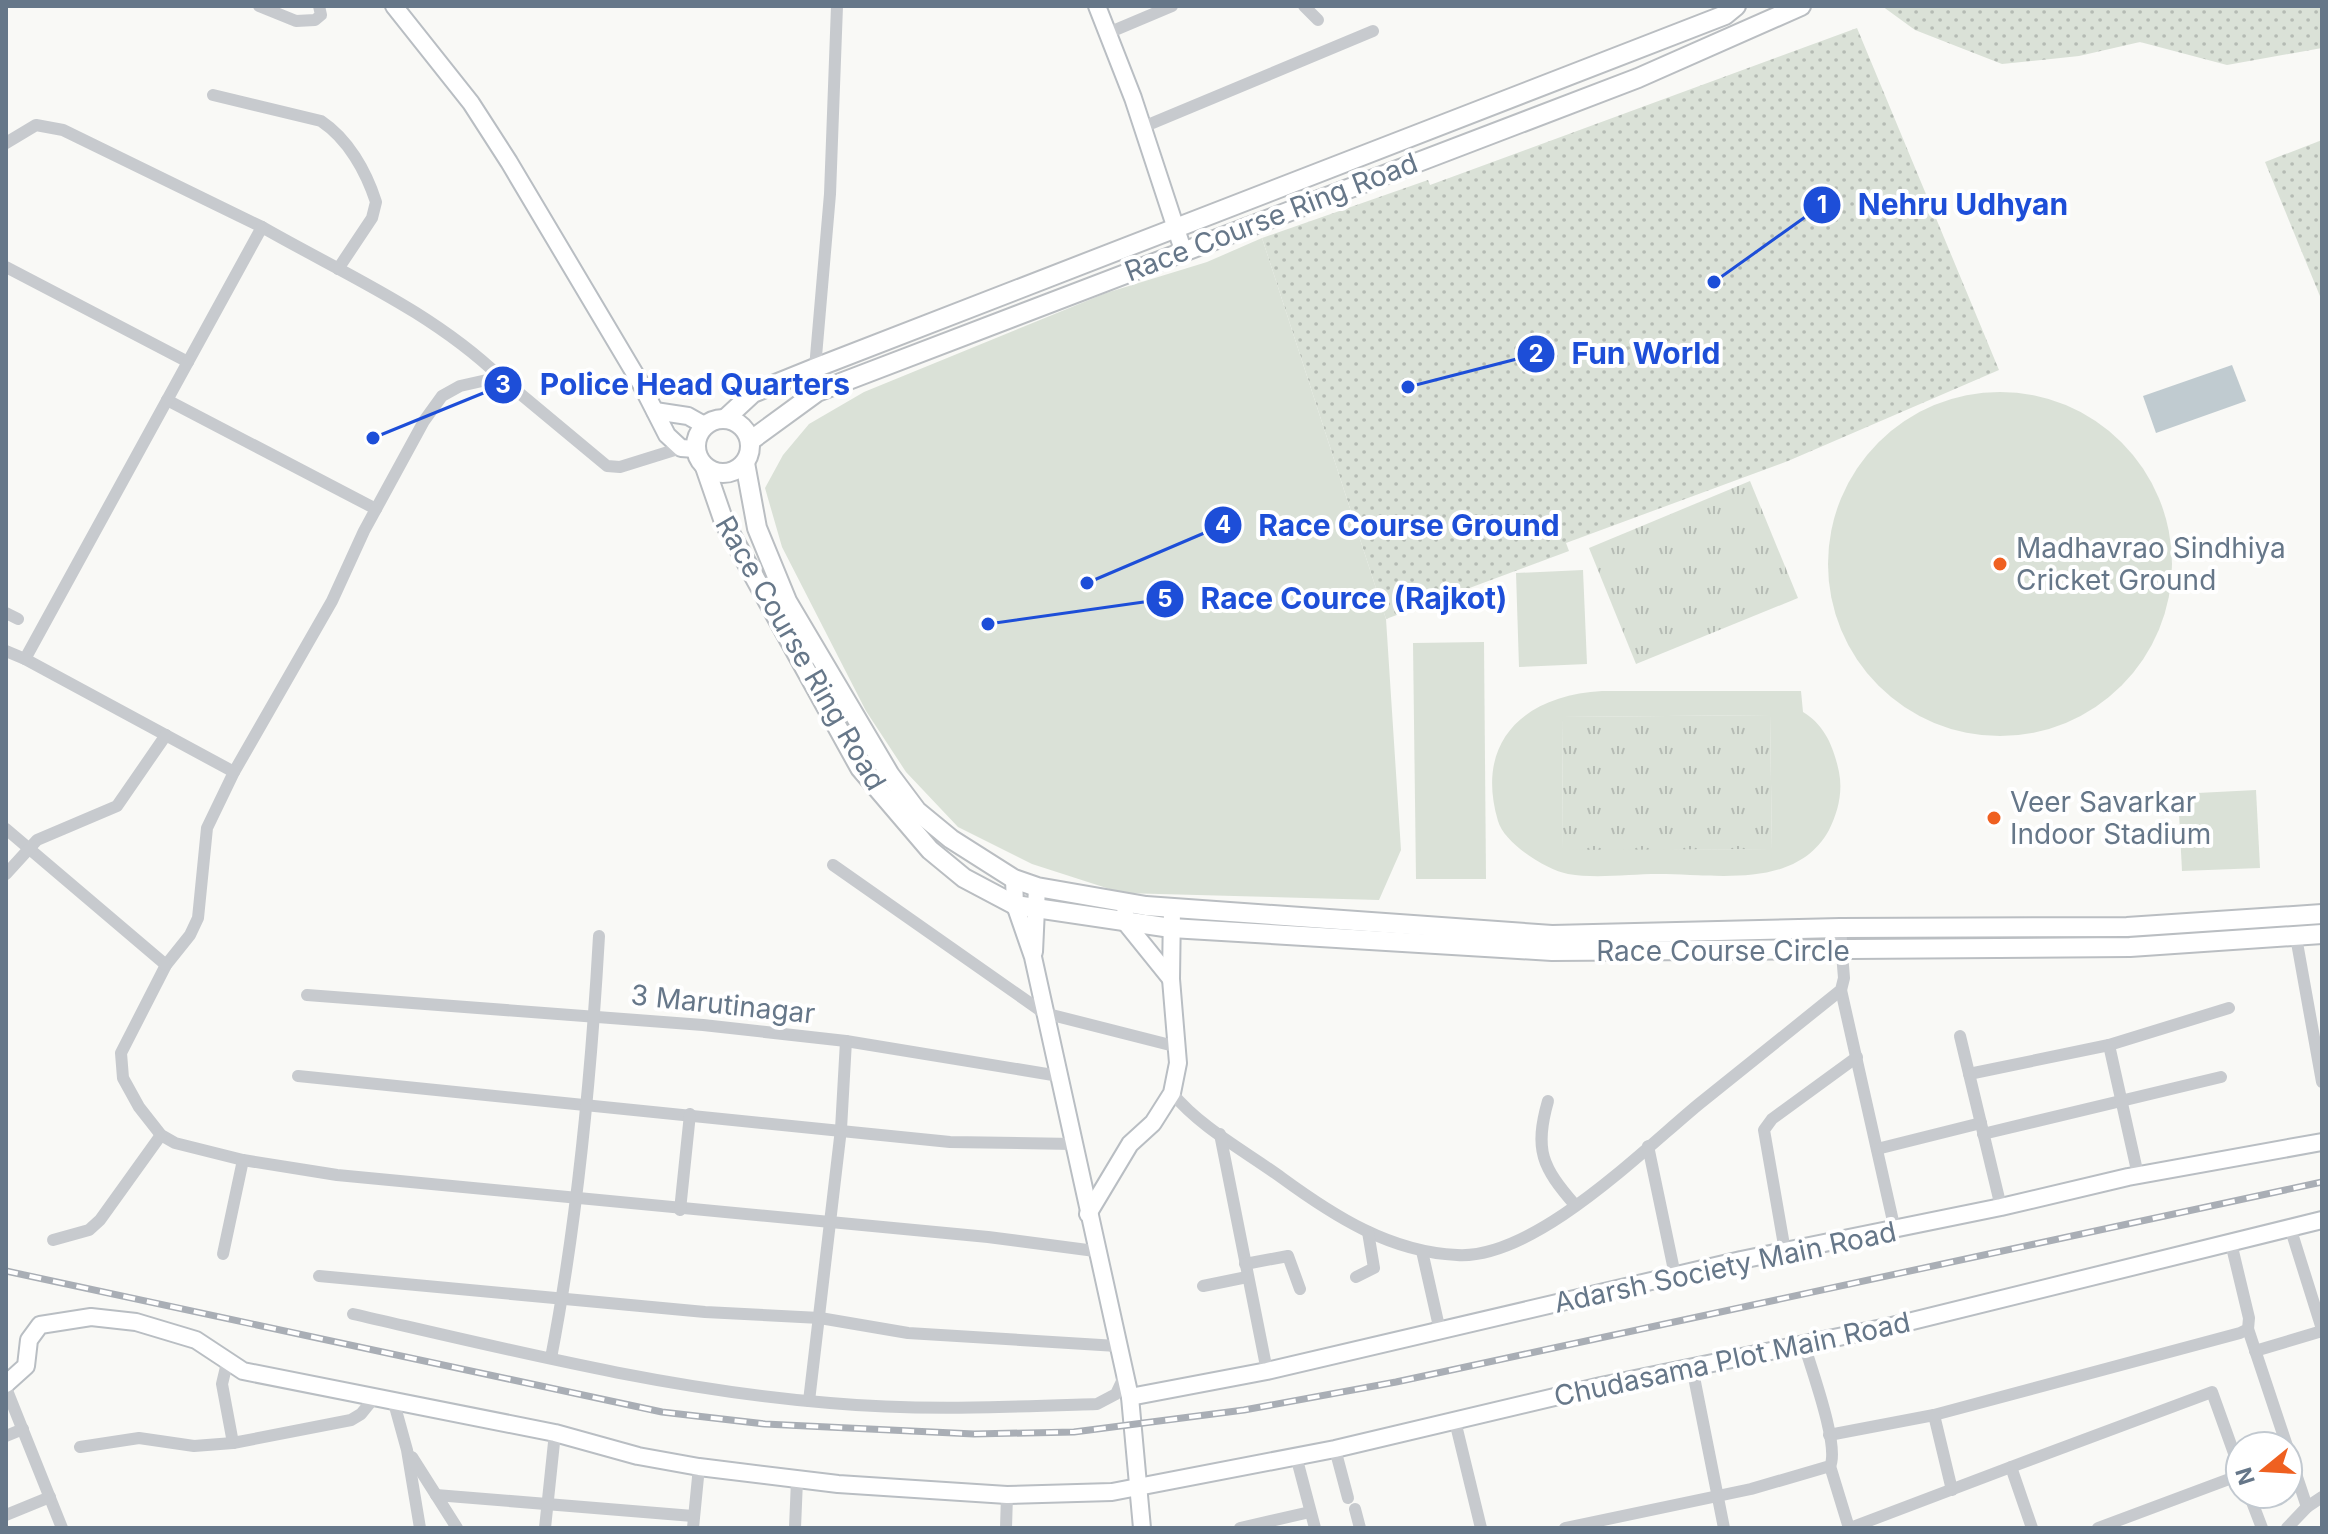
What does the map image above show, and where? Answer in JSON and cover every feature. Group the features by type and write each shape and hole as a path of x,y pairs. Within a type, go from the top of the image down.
{"main road":[{"name":"Race Course Ring Road","path":"750,441 817,392 1638,78 1801,6"},
{"name":"Race Course Ring Road","path":"726,418 753,393 1478,113 1730,9"},
{"path":"726,418 742,426 750,441 745,463 730,472 705,467 688,449 704,425 726,418"},
{"name":"Race Course Ring Road","path":"745,463 757,528 787,601 890,775 917,811 951,839 1014,879 1037,887 1146,906"},
{"name":"Race Course Ring Road","path":"705,467 724,522 860,768 930,850 964,878 1015,905 1125,922"},
{"name":"Race Course Circle","path":"1146,906 1552,935 1840,928 2127,927 2322,914"},
{"name":"Race Course Circle","path":"1125,922 1171,928 1552,951 2130,947 2322,934"}],"street":[{"path":"259,6 296,21 315,20 321,15 319,6"},
{"path":"394,6 471,103 509,162 667,435 688,449"},
{"path":"815,368 830,194 837,6"},
{"path":"1097,6 1143,127 1183,250"},
{"path":"1108,33 1172,6"},
{"path":"1304,6 1318,20"},
{"path":"1143,127 1373,31"},
{"path":"213,95 321,121 334,130 350,150 376,202 372,218 338,269"},
{"path":"6,143 36,125 63,130 262,227 430,320 469,347 500,377 607,466 620,467 688,449"},
{"path":"25,659 262,227"},
{"path":"6,267 188,362"},
{"path":"500,377 460,386 442,396 424,421 376,509 332,601 234,772 207,828 198,918 190,935 166,965 121,1053 123,1078 139,1107 161,1135 175,1143 243,1160 337,1175 680,1210 830,1221 1095,1251"},
{"path":"167,400 376,509"},
{"path":"655,411 688,416 704,425"},
{"path":"6,613 18,619"},
{"path":"6,651 234,772"},
{"path":"6,874 28,848 49,833 100,816 117,806 166,735"},
{"path":"6,829 166,965"},
{"path":"833,865 1044,1013 1178,1047"},
{"path":"1014,879 1015,905 1033,957 1095,1251 1130,1397 1142,1528"},
{"path":"1033,957 1037,887"},
{"path":"1126,903 1125,922 1171,979"},
{"path":"1088,1214 1130,1144 1153,1123 1172,1093 1178,1047 1171,979 1172,908"},
{"path":"1840,928 1844,978 1841,990 1895,1230"},
{"path":"551,1358 577,1199 599,936"},
{"path":"2296,937 2322,1082"},
{"path":"1172,1093 1185,1108 1301,1192 1368,1232 1422,1251 1460,1256 1512,1244 1550,1224 1841,990"},
{"name":"3 Marutinagar","path":"307,995 594,1016 846,1041 1059,1076"},
{"path":"1969,1074 2109,1045 2229,1008"},
{"path":"1960,1036 2001,1207"},
{"path":"809,1401 841,1129 846,1041"},
{"path":"2109,1045 2138,1175"},
{"path":"1785,1251 1764,1130 1772,1119 1857,1057"},
{"path":"298,1076 499,1099 690,1114 950,1142 1074,1144"},
{"path":"1877,1149 2121,1101 2221,1077"},
{"path":"1548,1101 1539,1135 1540,1151 1555,1183 1575,1205"},
{"path":"680,1210 690,1114"},
{"path":"1220,1134 1267,1371"},
{"path":"53,1240 89,1230 100,1220 161,1135"},
{"name":"Adarsh Society Main Road","path":"1130,1397 1267,1371 1675,1275 1895,1230 2138,1175 2322,1142"},
{"path":"1648,1146 1675,1275"},
{"path":"223,1254 243,1160"},
{"name":"Chudasama Plot Main Road","path":"6,1386 26,1366 32,1331 53,1320 91,1317 136,1322 196,1340 243,1371 555,1433 638,1456 699,1467 797,1480 1007,1495 1139,1489 1335,1449 2083,1281 2322,1220"},
{"path":"2255,1351 2322,1330 2290,1227"},
{"path":"1356,1277 1374,1268 1368,1232"},
{"path":"2231,1243 2249,1318 2248,1329 2281,1430"},
{"path":"1422,1251 1440,1331"},
{"path":"1203,1286 1288,1256 1300,1289"},
{"path":"319,1276 705,1312 820,1318 908,1333 1117,1346"},
{"path":"353,1314 551,1358 746,1394 809,1401 916,1408 1097,1404 1116,1394 1124,1377"},
{"path":"1829,1435 1934,1415 2248,1329"},
{"path":"1565,1528 1600,1524 1830,1466 1833,1461 1829,1435 1804,1344"},
{"path":"227,1363 222,1384 233,1443"},
{"path":"1692,1367 1724,1528"},
{"path":"6,1386 62,1528"},
{"path":"1830,1466 1850,1528 2212,1392 2225,1430"},
{"path":"80,1447 139,1438 194,1446 233,1443 351,1420 361,1414 374,1398"},
{"path":"394,1403 407,1450 420,1528"},
{"path":"1934,1415 1952,1490"},
{"path":"1455,1421 1481,1528"},
{"path":"6,1436 23,1429"},
{"path":"545,1528 555,1433"},
{"path":"1335,1449 1360,1528"},
{"path":"407,1450 457,1528"},
{"path":"1289,1458 1315,1528"},
{"path":"436,1495 546,1503 693,1522 699,1467"},
{"path":"2011,1467 2032,1528"},
{"path":"2098,1528 2224,1478"},
{"path":"795,1528 797,1480"},
{"path":"1006,1528 1007,1495"},
{"path":"6,1515 50,1497"},
{"path":"2287,1528 2307,1507 2322,1497"},
{"path":"2304,1498 2307,1507"},
{"path":"1240,1528 1310,1512"}],"green space":[{"path":"1882,6 2322,6 2322,48 2227,65 2140,42 2079,56 2002,64 1915,30"},
{"path":"1857,28 1999,370 1788,461 1566,543 1569,551 1386,619 1262,238 1428,180 1430,185"},
{"path":"2322,140 2322,301 2265,162"},
{"path":"1262,238 1386,619 1401,850 1379,900 1122,893 1032,864 958,827 906,772 866,711 782,547 765,488 783,455 809,424 864,392 1106,293 1207,262"},
{"name":"Madhavrao Sindhiya Cricket Ground","path":"2000,392 2034,395 2066,405 2096,421 2122,442 2143,468 2159,498 2169,530 2172,564 2169,598 2159,630 2143,660 2122,686 2096,707 2066,723 2034,733 2000,736 1966,733 1934,723 1904,707 1878,686 1857,660 1841,630 1831,598 1828,564 1831,530 1841,498 1857,468 1878,442 1904,421 1934,405 1966,395"},
{"path":"1750,481 1798,598 1636,664 1589,548"},
{"path":"1583,570 1587,664 1519,667 1516,573"},
{"path":"1484,642 1486,879 1416,879 1413,643"},
{"path":"1602,691 1801,691 1803,712 1817,723 1827,738 1839,772 1839,802 1829,830 1815,849 1797,862 1753,874 1590,876 1568,874 1549,867 1517,846 1502,829 1492,792 1493,767 1500,745 1512,727 1550,702 1575,694","holes":["1770,715 1772,849 1563,850 1562,717"]},
{"path":"1770,715 1772,849 1563,851 1562,717"},
{"path":"2256,790 2260,868 2182,871 2178,794"}],"shaded area":[{"path":"2232,365 2246,401 2156,433 2143,396"}],"railway":[{"path":"6,1271 662,1412 765,1424 974,1434 1074,1432 1244,1410 1396,1382 2322,1182"}],"place":[{"name":"Nehru Udhyan","path":"1714,282"},
{"name":"Fun World","path":"1408,387"},
{"name":"Police Head Quarters","path":"373,438"},
{"name":"Madhavrao Sindhiya Cricket Ground","path":"2000,564"},
{"name":"Race Course Ground","path":"1087,583"},
{"name":"Race Cource (Rajkot)","path":"988,624"},
{"name":"Veer Savarkar Indoor Stadium","path":"1994,818"}]}
